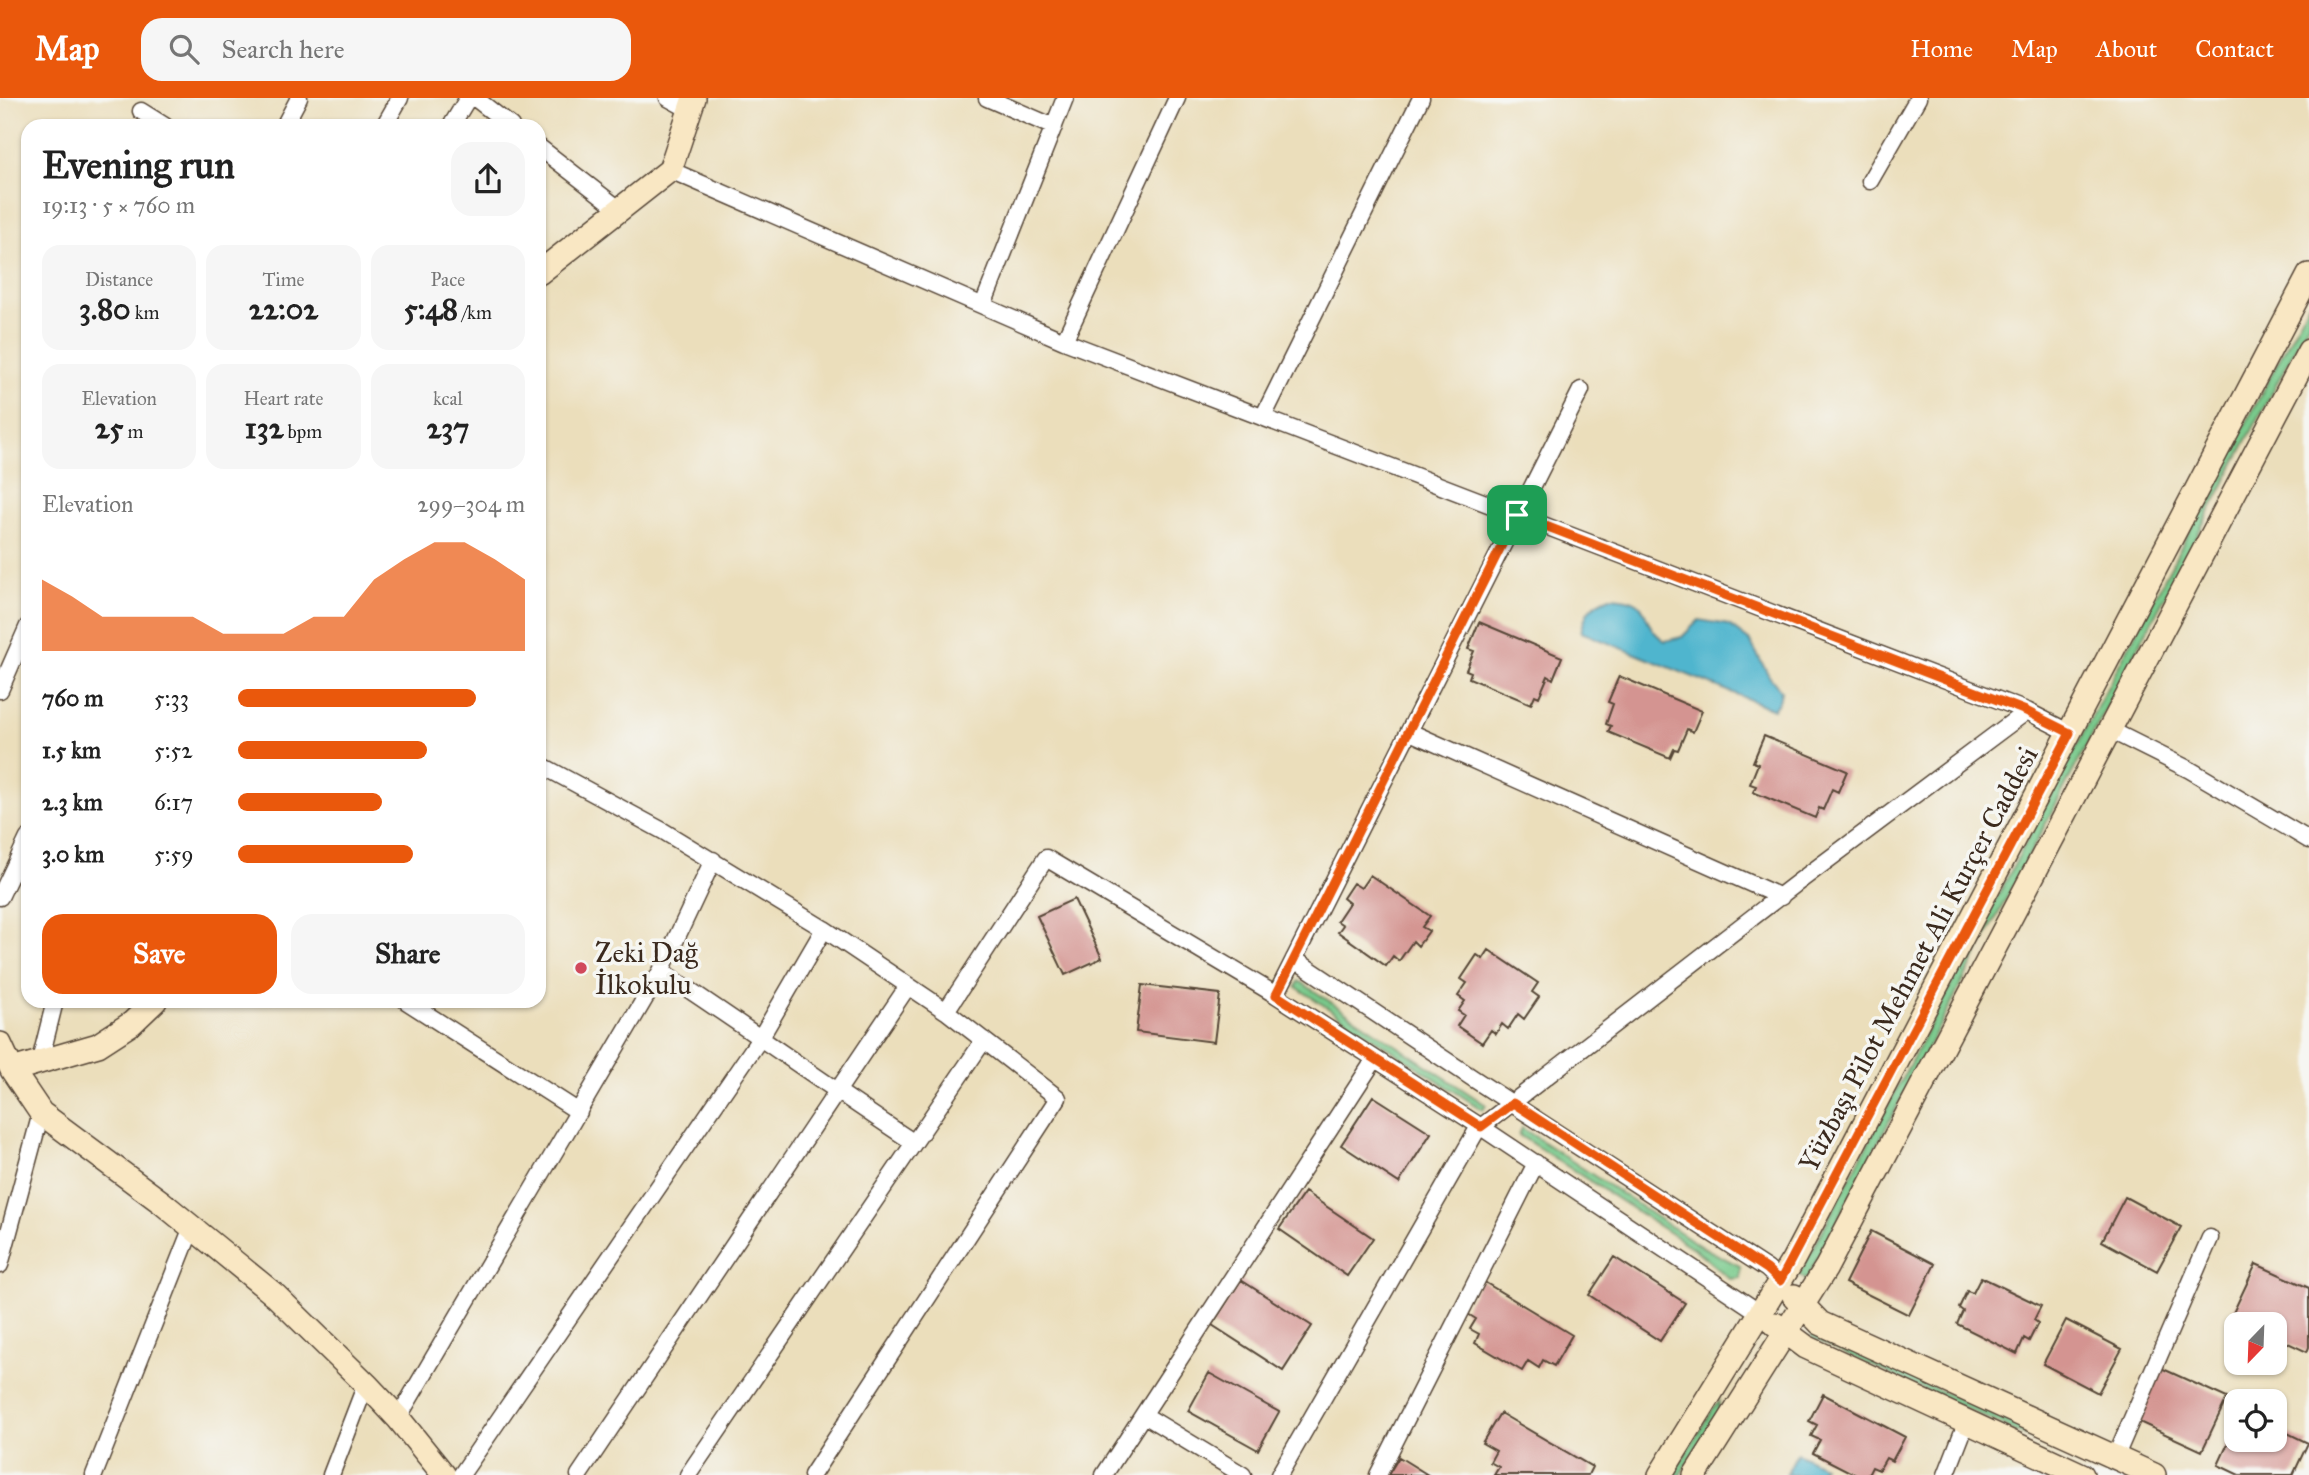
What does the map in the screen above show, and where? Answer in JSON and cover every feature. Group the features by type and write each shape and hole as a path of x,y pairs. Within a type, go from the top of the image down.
{"main road":[{"path":"546,267 670,170 692,104"},
{"name":"Yüzbaşı Pilot Mehmet Ali Kurçer Caddesi","path":"1660,1475 1780,1281 2309,275"},
{"path":"1695,1475 1826,1268 2309,351"},
{"path":"12,1070 98,1045 132,1023 148,1008"},
{"path":"0,1044 12,1070 41,1113 161,1202 276,1296 398,1418 444,1475"},
{"path":"1780,1281 1820,1322 2154,1475"},
{"path":"1760,1313 1805,1348 2082,1475"}],"street":[{"path":"288,119 299,98"},
{"path":"388,119 400,98"},
{"path":"455,119 468,98"},
{"path":"475,98 503,119"},
{"path":"668,98 692,104"},
{"path":"987,98 1054,127"},
{"path":"983,305 1065,98"},
{"path":"1064,341 1177,98"},
{"path":"1263,417 1421,98"},
{"path":"1870,181 1918,98"},
{"path":"141,111 154,119"},
{"path":"546,152 620,209"},
{"path":"670,170 1064,341 2026,711 2070,733"},
{"path":"1276,995 1581,390"},
{"path":"0,690 21,642"},
{"path":"1279,1475 1477,1130 2026,711"},
{"path":"2110,730 2190,770 2309,840"},
{"path":"1410,732 1781,897"},
{"path":"546,768 663,831 824,929 946,1011 1058,1098 812,1475"},
{"path":"0,897 21,853"},
{"path":"946,1011 1046,858 1276,995 1536,1163 1760,1313"},
{"path":"398,1418 661,971 713,860"},
{"path":"461,1475 761,1037 824,929"},
{"path":"1294,959 1767,1269 1780,1281"},
{"path":"661,971 913,1142"},
{"path":"579,1475 908,986"},
{"path":"40,1061 53,1008"},
{"path":"417,1008 579,1112"},
{"path":"688,1475 984,1040"},
{"path":"1104,1475 1375,1059"},
{"path":"0,1265 41,1113"},
{"path":"1378,1475 1536,1163"},
{"path":"94,1475 192,1227"},
{"path":"2115,1458 2210,1238"},
{"path":"331,1475 366,1384"},
{"path":"1144,1415 1243,1475"},
{"path":"1946,1475 1967,1421"}],"green space":[{"path":"2309,303 2309,322 1806,1280 1799,1275"},
{"path":"1299,981 1486,1105 1483,1110 1296,987"},
{"path":"1522,1128 1700,1246 1740,1266 1740,1278 1730,1279 1696,1250 1519,1135"},
{"path":"1813,1332 2124,1475 2111,1475 1811,1338"},
{"path":"1720,1401 1719,1411 1680,1475 1673,1475 1713,1408"}],"water":[{"path":"1610,597 1635,602 1645,612 1650,626 1665,641 1682,637 1699,620 1729,625 1750,641 1769,676 1781,691 1779,702 1773,709 1581,632 1590,610"},
{"path":"1797,1453 1823,1466 1819,1475 1786,1475"}],"building":[{"path":"1479,622 1562,657 1553,679 1548,676 1539,697 1535,695 1531,704 1469,678 1471,672 1466,670 1474,651 1468,649"},
{"path":"1619,676 1702,711 1693,732 1687,729 1678,750 1674,749 1670,758 1608,732 1611,726 1606,724 1613,704 1608,702"},
{"path":"1764,736 1847,771 1838,792 1832,789 1823,810 1819,808 1815,818 1753,792 1756,786 1750,784 1758,764 1753,762"},
{"path":"1370,875 1430,916 1422,927 1429,931 1418,946 1413,941 1399,961 1393,956 1386,966 1338,932 1343,925 1337,921 1349,903 1343,898 1353,883 1361,888"},
{"path":"1074,899 1102,958 1065,975 1037,916"},
{"path":"1489,950 1538,983 1532,992 1539,997 1524,1019 1518,1014 1508,1029 1502,1024 1496,1034 1491,1030 1482,1043 1457,1026 1464,1015 1458,1011 1465,1001 1458,996 1467,983 1461,979 1477,955 1483,959"},
{"path":"1142,985 1220,994 1214,1042 1136,1032"},
{"path":"1373,1096 1431,1133 1399,1183 1341,1145"},
{"path":"1305,1192 1373,1238 1347,1276 1279,1229"},
{"path":"2125,1197 2181,1227 2157,1271 2102,1241"},
{"path":"1871,1231 1935,1264 1909,1315 1845,1283"},
{"path":"1614,1257 1685,1303 1660,1341 1589,1295"},
{"path":"2256,1264 2309,1288 2307,1352 2287,1343 2287,1312 2233,1312"},
{"path":"1981,1277 2041,1306 2034,1320 2038,1323 2029,1341 2024,1338 2017,1354 1957,1324 1963,1311 1959,1308 1967,1291 1973,1293"},
{"path":"1241,1280 1312,1326 1283,1371 1212,1325"},
{"path":"1481,1280 1572,1335 1554,1366 1543,1360 1539,1368 1528,1361 1522,1371 1475,1343 1479,1334 1470,1329 1476,1319 1463,1311"},
{"path":"2066,1320 2122,1349 2098,1393 2043,1364"},
{"path":"2161,1368 2224,1397 2224,1404 2202,1451 2137,1421"},
{"path":"1209,1373 1279,1412 1258,1450 1188,1411"},
{"path":"1823,1394 1905,1437 1892,1461 1886,1458 1879,1470 1872,1467 1868,1475 1856,1475 1813,1453 1820,1440 1811,1436 1817,1425 1809,1421"},
{"path":"1500,1413 1592,1467 1588,1475 1494,1475 1499,1467 1490,1462 1496,1451 1482,1443"},
{"path":"2287,1433 2308,1443 2293,1475 2239,1475 2218,1465 2224,1452 2287,1452"},
{"path":"1399,1457 1428,1475 1388,1475"}],"place":[{"name":"Zeki Dağ İlkokulu","path":"581,968"}],"route":[{"path":"1517,515 2026,711 2070,733 1780,1281 1767,1269 1513,1103 1481,1127 1276,995 1517,515"}]}
